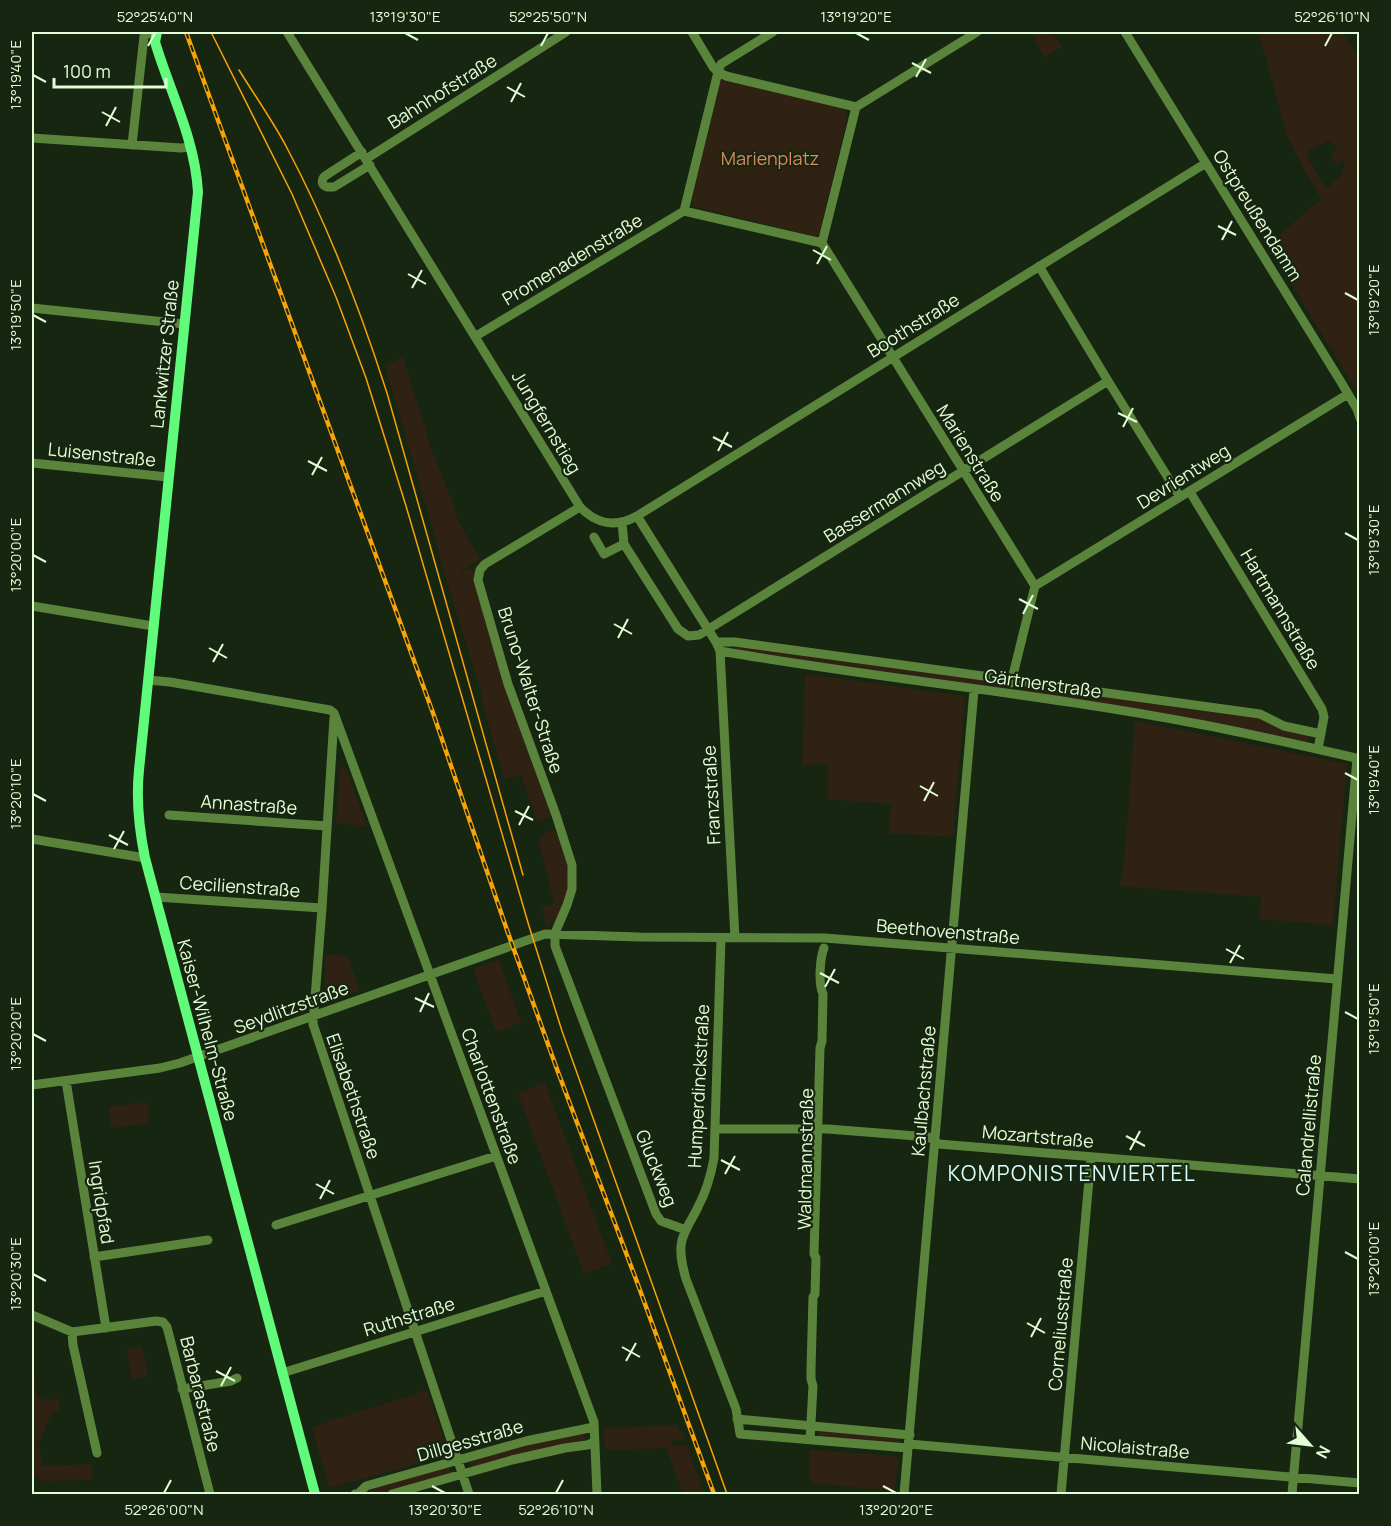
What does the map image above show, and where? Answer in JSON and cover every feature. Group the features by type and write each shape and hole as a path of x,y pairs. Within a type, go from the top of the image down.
{"main road":[{"name":"Lankwitzer Straße","path":"157,32 155,42 188,134 196,168 198,192 159,566"},
{"name":"Kaiser-Wilhelm-Straße","path":"159,566 138,788 139,821 145,858 315,1494"}],"street":[{"path":"132,145 144,36 151,32"},
{"name":"Jungfernstieg","path":"287,32 580,507 589,516 599,520 622,522"},
{"name":"Bahnhofstraße","path":"366,159 566,32"},
{"path":"692,32 718,72 856,106"},
{"path":"773,32 721,64 684,211 822,243 856,106 977,32"},
{"name":"Ostpreußendamm","path":"1125,32 1348,394 1357,409 1359,418"},
{"path":"32,138 191,147"},
{"name":"Boothstraße","path":"636,516 1206,163"},
{"name":"Promenadenstraße","path":"476,336 684,211"},
{"name":"Marienstraße","path":"822,243 1035,586"},
{"path":"1039,266 1180,498"},
{"path":"32,308 184,324"},
{"name":"Bassermannweg","path":"707,629 1108,381"},
{"name":"Devrientweg","path":"1035,586 1348,394"},
{"name":"Luisenstraße","path":"32,463 168,477"},
{"name":"Hartmannstraße","path":"1190,492 1322,709 1324,717 1318,749"},
{"name":"Bruno-Walter-Straße","path":"555,933 570,897 572,865 508,684 481,593 478,575 485,564 580,507"},
{"path":"707,629 694,637 678,629 624,544 622,522 636,516 707,629 718,647"},
{"path":"594,537 604,554 624,544"},
{"path":"1008,694 1035,586"},
{"path":"32,606 153,626"},
{"name":"Gärtnerstraße","path":"718,647 735,642 1260,714 1284,726 1321,734"},
{"name":"Gärtnerstraße","path":"718,647 778,661 1205,725 1358,759"},
{"name":"Franzstraße","path":"718,647 735,938"},
{"path":"148,680 179,683 330,710 334,713"},
{"name":"Kaulbachstraße","path":"904,1494 974,690"},
{"name":"Elisabethstraße","path":"334,713 312,1024 469,1494"},
{"name":"Charlottenstraße","path":"334,713 591,1415 594,1427 597,1494"},
{"name":"Calandrellistraße","path":"1292,1494 1358,759"},
{"name":"Annastraße","path":"169,815 327,826"},
{"path":"32,839 145,858"},
{"name":"Cecilienstraße","path":"156,897 322,908"},
{"name":"Beethovenstraße","path":"555,933 952,948 1337,979"},
{"name":"Seydlitzstraße","path":"32,1085 160,1068 198,1057 545,934 555,933"},
{"name":"Gluckweg","path":"555,933 555,946 562,967 656,1214 661,1221 686,1230"},
{"name":"Humperdinckstraße","path":"686,1230 710,1179 714,1158 721,938"},
{"name":"Waldmannstraße","path":"810,1440 818,1297 815,1294 816,1258 814,1254 822,1059 819,1048 822,1041 821,955 825,943"},
{"name":"Ingridpfad","path":"66,1081 106,1328"},
{"name":"Mozartstraße","path":"715,1129 819,1129 929,1137 942,1144 1359,1179"},
{"path":"276,1225 496,1156"},
{"name":"Corneliusstraße","path":"1061,1494 1091,1157"},
{"path":"686,1230 681,1244 681,1257 686,1279 737,1419"},
{"path":"94,1257 208,1240"},
{"name":"Ruthstraße","path":"282,1373 546,1291"},
{"path":"32,1315 72,1332 97,1453"},
{"name":"Barbarastraße","path":"72,1332 156,1321 164,1322 167,1326 210,1494"},
{"path":"182,1389 237,1378"},
{"name":"Nicolaistraße","path":"909,1442 810,1440 740,1434 737,1419 811,1426 909,1442 1065,1458 1359,1482"},
{"name":"Dillgesstraße","path":"357,1494 366,1486 526,1441 594,1427"},
{"name":"Dillgesstraße","path":"392,1494 512,1460 595,1442"}],"green space":[{"path":"1030,32 1052,32 1062,47 1045,57"},
{"path":"1255,32 1342,32 1359,58 1359,395 1266,242 1271,242 1321,199 1286,133 1260,38","holes":["1328,140 1337,148 1331,158 1337,165 1342,161 1346,166 1342,170 1344,173 1326,189 1308,158 1307,152"]},
{"name":"Marienplatz","path":"723,80 846,111 847,117 818,235 814,236 693,205 692,200 720,83"},
{"path":"403,357 432,451 458,521 480,559 461,570 461,573 469,569 475,572 474,580 509,700 551,816 537,823 521,774 504,780 481,697 483,697 444,572 385,366"},
{"path":"732,644 1007,683 1006,690 741,653"},
{"path":"805,674 963,696 965,699 953,837 888,833 891,804 827,799 828,764 802,765"},
{"path":"1016,684 1262,719 1309,736 1308,743 1015,691"},
{"path":"1135,721 1347,764 1333,925 1260,919 1261,897 1120,886 1125,852"},
{"path":"345,766 367,826 336,823 340,767"},
{"path":"553,830 564,848 569,890 556,922 546,926 542,908 554,904 539,843 543,834"},
{"path":"326,954 347,956 360,991 323,1004"},
{"path":"499,960 521,1023 496,1032 473,969"},
{"path":"545,1083 612,1264 584,1274 518,1093"},
{"path":"147,1102 149,1123 111,1128 109,1107"},
{"path":"142,1346 148,1376 132,1379 126,1350"},
{"path":"32,1360 38,1397 48,1400 58,1398 60,1410 52,1412 39,1444 42,1466 91,1464 93,1480 44,1481 32,1476"},
{"path":"427,1390 449,1455 329,1488 312,1427"},
{"path":"678,1425 685,1439 671,1440 673,1446 687,1445 705,1494 683,1494 666,1448 605,1450 604,1428"},
{"path":"818,1430 900,1437 900,1444 818,1437"},
{"path":"584,1433 585,1442 472,1469 469,1460 510,1448"},
{"path":"810,1450 895,1456 898,1460 895,1491 810,1483"},
{"path":"449,1467 451,1474 371,1494 370,1489"}],"tram line":[{"path":"211,32 292,194 336,297 366,378 562,1031 727,1494"},
{"path":"239,70 276,128 302,177 330,237 366,330 387,393 523,875"}],"railway":[{"path":"186,32 433,713 558,1072 714,1494"}],"district":[{"name":"KOMPONISTENVIERTEL","path":"1072,1173"}]}
